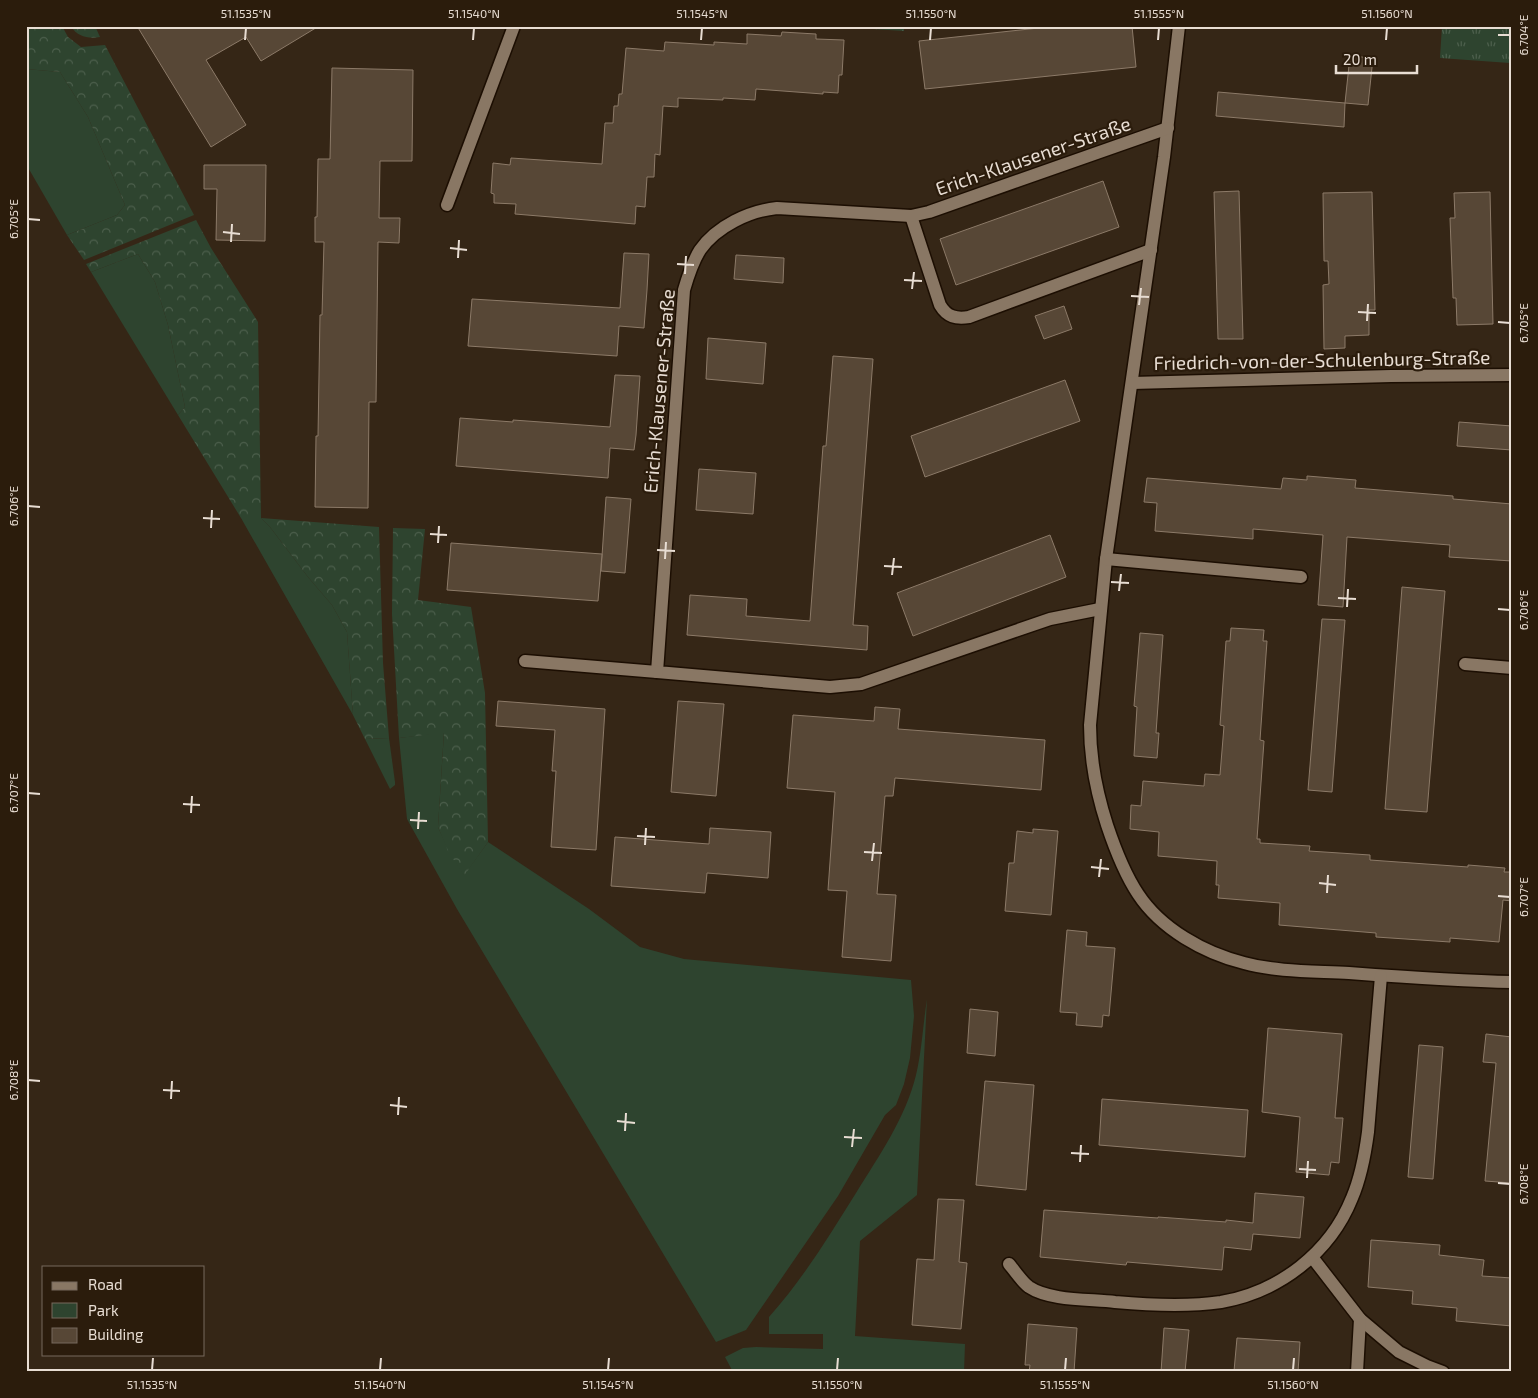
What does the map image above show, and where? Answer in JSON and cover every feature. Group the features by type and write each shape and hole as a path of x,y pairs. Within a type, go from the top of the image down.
{"street":[{"path":"447,205 514,26"},
{"name":"Friedrich-von-der-Schulenburg-Straße","path":"1179,26 1168,128 1106,559 1090,725 1090,748 1094,780 1113,843 1138,895 1156,916 1174,931 1220,956 1245,964 1269,968 1381,976 1512,982"},
{"name":"Erich-Klausener-Straße","path":"657,672 684,290 690,269 701,249 727,226 744,216 760,210 777,208 911,216 929,212 1168,128"},
{"path":"911,216 940,305 946,313 955,318 969,317 1151,250"},
{"name":"Friedrich-von-der-Schulenburg-Straße","path":"1132,383 1512,374"},
{"path":"1106,559 1301,577"},
{"path":"525,661 830,687 860,684 912,668 1050,619 1100,609"},
{"path":"1465,664 1512,668"},
{"path":"1009,1264 1028,1286 1038,1292 1055,1296 1136,1304 1220,1302 1247,1296 1283,1280 1312,1257 1327,1240 1351,1200 1365,1156 1381,976"},
{"path":"1312,1257 1360,1319 1399,1352 1443,1372"},
{"path":"1357,1372 1360,1319"}],"green space":[{"path":"26,26 62,26 68,37 81,47 105,45 194,215 84,260 67,235 117,215 125,205 88,117 60,72 26,69"},
{"path":"71,26 95,26 100,37 84,36 77,33"},
{"path":"857,26 904,26 904,31 857,28"},
{"path":"1442,26 1512,26 1510,63 1440,58"},
{"path":"26,69 60,72 88,117 125,205 117,215 67,235 26,164"},
{"path":"196,220 211,248 258,322 261,518 241,518 178,415 185,407 168,325 155,282 138,254 91,272 86,264"},
{"path":"138,254 155,282 168,325 185,407 178,415 91,272"},
{"path":"241,518 261,518 332,605 347,632 353,715"},
{"path":"261,518 379,527 383,663 389,738 365,739 353,715 347,632 332,605"},
{"path":"393,528 425,529 418,600 471,607 485,693 488,842 464,876 448,851 438,827 444,733 399,738 392,614"},
{"path":"444,732 438,827 449,851 464,875 488,842 589,909 640,947 684,959 911,980 914,1016 910,1058 904,1084 896,1105 885,1115 838,1196 746,1330 716,1342 457,909 407,819 399,738"},
{"path":"389,738 395,782 395,785 390,789 365,739"},
{"path":"927,999 917,1195 860,1241 855,1336 965,1344 964,1372 733,1372 725,1357 743,1348 823,1349 823,1334 769,1334 769,1317 793,1288 826,1241 899,1121 916,1075"}],"building":[{"path":"137,26 319,26 261,61 246,37 206,60 246,125 211,147"},
{"path":"1057,26 1132,26 1136,67 925,89 919,41"},
{"path":"782,32 816,34 816,39 844,40 842,75 839,75 838,93 823,92 823,94 756,89 755,100 678,98 678,107 663,106 660,155 655,154 654,177 647,177 645,207 636,206 635,224 515,214 516,204 494,203 494,194 491,193 493,163 510,165 511,158 602,164 605,123 613,123 614,106 618,106 619,94 622,94 626,48 664,51 665,42 714,45 714,42 747,44 747,34 781,36"},
{"path":"1350,56 1373,58 1368,105 1345,103"},
{"path":"332,68 413,70 412,161 380,161 379,218 400,218 399,243 378,242 376,402 369,402 368,508 315,507 320,315 322,315 324,242 315,242 315,217 317,217 318,159 330,159"},
{"path":"1218,92 1345,103 1344,127 1216,116"},
{"path":"204,165 266,165 265,241 216,240 217,189 204,189"},
{"path":"1103,181 1119,227 956,285 940,239"},
{"path":"1239,191 1243,339 1218,339 1214,192"},
{"path":"1372,192 1375,310 1369,310 1369,335 1345,336 1345,348 1324,349 1323,285 1329,284 1328,261 1324,261 1323,193"},
{"path":"1490,192 1493,324 1457,325 1456,298 1453,298 1450,218 1455,218 1454,193"},
{"path":"624,253 649,254 647,290 644,328 619,326 617,356 468,346 472,299 620,308"},
{"path":"736,255 784,258 783,283 734,279"},
{"path":"1064,306 1072,329 1044,339 1035,316"},
{"path":"708,338 766,343 763,384 706,379"},
{"path":"833,356 873,359 853,625 868,626 867,650 687,635 690,595 747,599 746,616 810,621 823,446 826,446"},
{"path":"615,375 640,376 634,450 610,448 608,478 456,466 460,418 610,427"},
{"path":"1065,380 1080,421 925,477 911,436"},
{"path":"1459,422 1512,426 1512,450 1457,446"},
{"path":"699,469 756,473 753,514 696,510"},
{"path":"1307,476 1356,480 1355,488 1453,496 1453,499 1512,504 1512,561 1449,557 1450,545 1347,537 1343,607 1318,605 1323,535 1253,529 1253,539 1155,531 1157,503 1144,502 1147,478 1281,489 1283,478 1307,480"},
{"path":"606,497 631,499 625,573 601,571"},
{"path":"1050,535 1066,577 913,636 897,593"},
{"path":"451,543 602,554 598,601 447,590"},
{"path":"1402,587 1445,591 1427,812 1385,809"},
{"path":"1322,619 1345,620 1332,792 1308,790"},
{"path":"1231,628 1264,630 1263,641 1267,641 1260,740 1264,741 1257,839 1260,839 1260,843 1310,846 1309,851 1370,855 1370,860 1505,868 1504,872 1512,872 1512,901 1503,900 1499,942 1450,938 1450,942 1376,937 1376,933 1279,925 1280,903 1218,898 1219,885 1216,885 1217,861 1158,856 1159,832 1130,829 1131,805 1141,806 1143,781 1204,786 1205,774 1220,775 1224,726 1220,725 1226,641 1230,641"},
{"path":"1140,633 1163,635 1156,733 1159,733 1157,758 1134,756 1137,707 1134,706"},
{"path":"498,701 605,709 596,850 551,847 556,771 552,771 555,730 496,726"},
{"path":"678,701 724,704 716,796 671,792"},
{"path":"875,707 900,709 898,729 1045,740 1041,790 895,778 893,796 885,796 877,894 896,895 891,961 842,957 847,891 828,890 835,792 787,788 793,715 874,721"},
{"path":"710,828 771,832 768,878 707,873 705,893 611,886 615,837 709,844"},
{"path":"1033,829 1058,831 1051,915 1005,911 1009,863 1014,863 1017,831 1033,833"},
{"path":"1067,930 1087,932 1086,946 1115,948 1109,1016 1103,1015 1102,1027 1076,1025 1077,1013 1060,1012"},
{"path":"970,1009 998,1012 995,1056 967,1053"},
{"path":"1268,1028 1342,1034 1335,1118 1343,1118 1339,1163 1331,1162 1329,1175 1296,1172 1300,1117 1262,1112"},
{"path":"1486,1034 1512,1037 1512,1183 1485,1181 1496,1063 1483,1062"},
{"path":"1419,1045 1443,1047 1433,1179 1408,1177"},
{"path":"985,1081 1034,1085 1026,1190 976,1185"},
{"path":"1102,1099 1248,1110 1245,1157 1099,1145"},
{"path":"1255,1193 1304,1197 1300,1238 1253,1234 1251,1250 1224,1247 1222,1270 1127,1262 1126,1265 1040,1257 1044,1210 1253,1223"},
{"path":"938,1199 964,1200 959,1262 967,1263 961,1329 912,1325 917,1259 934,1260"},
{"path":"1371,1240 1440,1245 1439,1255 1484,1260 1482,1276 1512,1278 1512,1326 1456,1321 1457,1308 1412,1304 1413,1291 1368,1287"},
{"path":"1028,1324 1077,1328 1074,1372 1029,1372 1030,1365 1025,1365"},
{"path":"1164,1328 1189,1330 1185,1372 1161,1372"},
{"path":"1237,1338 1300,1342 1298,1372 1234,1371"}]}
